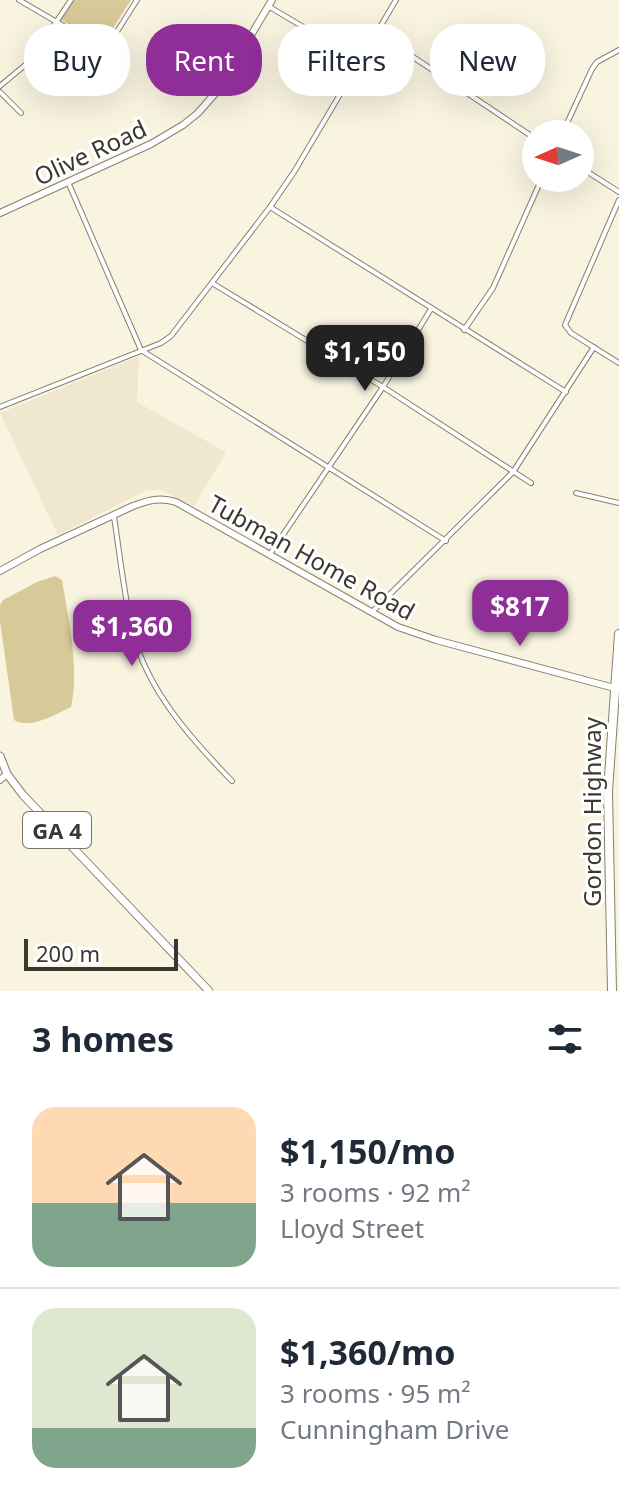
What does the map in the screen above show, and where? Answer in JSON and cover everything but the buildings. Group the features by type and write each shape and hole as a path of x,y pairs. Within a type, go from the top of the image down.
{"highway":[{"name":"Gordon Highway","path":"612,991 608,791 619,634"}],"main road":[{"name":"GA 4","path":"0,756 7,774 23,795 209,991"}],"street":[{"path":"19,0 96,45 111,41 137,0"},
{"path":"21,113 0,89 30,61 71,0"},
{"path":"382,24 396,0"},
{"path":"270,3 302,24"},
{"name":"Olive Road","path":"0,213 163,138 198,113 226,78 270,3"},
{"path":"568,120 597,62 619,50"},
{"path":"414,58 522,130"},
{"path":"0,407 161,343 171,336 270,207 338,96"},
{"path":"594,176 619,192"},
{"path":"68,182 141,350 446,541"},
{"path":"464,330 493,288 536,192"},
{"path":"619,200 565,322 568,331 619,363"},
{"path":"270,207 566,392"},
{"path":"212,283 383,387 531,483"},
{"path":"269,556 383,387 431,309"},
{"path":"370,613 513,472 594,347"},
{"path":"576,493 619,503"},
{"name":"Tubman Home Road","path":"0,571 40,549 148,500 164,498 398,627 616,689"},
{"path":"114,517 133,635 157,690 185,729 232,781"},
{"path":"0,780 7,774"}],"shaded area":[{"path":"74,0 131,0 116,24 68,24 61,20"},
{"path":"139,356 137,402 226,452 194,506 161,490 147,490 58,535 0,413"},
{"path":"55,576 62,580 72,644 74,677 71,707 43,720 20,723 14,720 0,605 3,600 37,582"}]}
